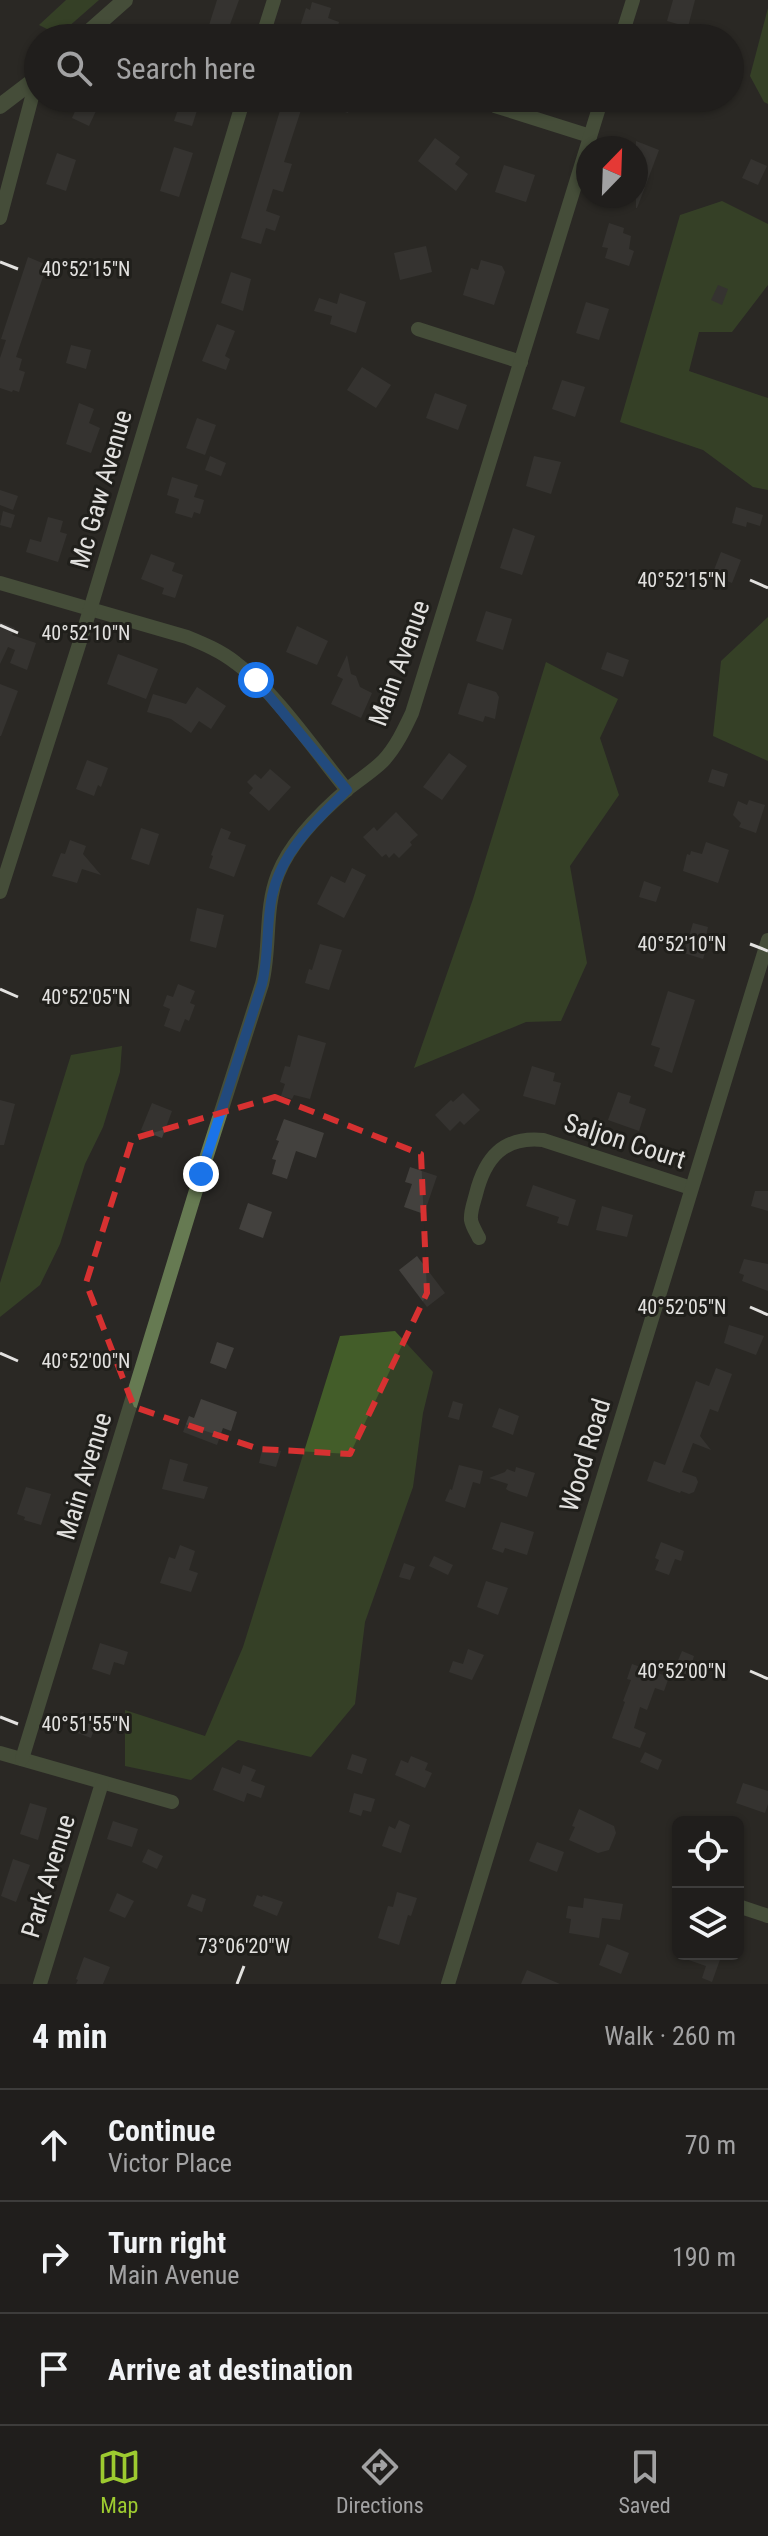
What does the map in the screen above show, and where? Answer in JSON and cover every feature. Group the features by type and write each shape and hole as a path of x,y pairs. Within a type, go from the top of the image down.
{"street":[{"path":"98,24 125,0"},
{"path":"266,24 274,0"},
{"path":"625,24 633,0"},
{"path":"0,106 24,88"},
{"path":"0,218 28,112"},
{"name":"Mc Gaw Avenue","path":"0,892 90,610 240,112"},
{"path":"514,112 590,136"},
{"name":"Main Avenue","path":"590,136 598,112"},
{"name":"Main Avenue","path":"22,1759 262,984 268,955 272,897 279,872 302,837 347,790 382,762 399,741 412,713 576,182"},
{"path":"418,329 521,362"},
{"path":"0,583 212,647 256,680 347,790"},
{"name":"Wood Road","path":"448,1984 768,940"},
{"name":"Saljon Court","path":"479,1238 471,1218 481,1177 498,1150 510,1143 543,1140 691,1188"},
{"path":"0,1753 172,1802"},
{"name":"Park Avenue","path":"40,1984 102,1783"},
{"path":"744,1908 768,1916"}],"highlighted area":[{"path":"275,1097 421,1154 427,1293 350,1454 259,1449 134,1407 86,1283 132,1139"}],"green space":[{"path":"66,0 99,0 72,24 40,24"},
{"path":"768,8 768,104 750,76"},
{"path":"722,201 768,224 768,285 732,332 699,332 689,371 768,398 768,490 753,487 703,450 620,422 680,215"},
{"path":"768,617 768,761 713,736 721,661"},
{"path":"546,662 618,699 600,738 619,795 570,866 587,963 561,1021 526,1022 414,1068 473,899"},
{"path":"122,1046 120,1072 103,1127 85,1164 60,1244 40,1285 0,1317 0,1283 71,1055"},
{"path":"395,1331 433,1372 423,1413 413,1487 365,1622 355,1704 311,1757 238,1740 191,1780 125,1766 125,1710 205,1736 243,1647 340,1336"}],"building":[{"path":"217,0 239,0 230,24 209,24"},
{"path":"673,0 695,0 689,24 667,21"},
{"path":"312,2 331,8 328,18 338,24 301,24 306,8 310,10"},
{"path":"75,112 96,112 89,126 72,118"},
{"path":"177,112 196,112 192,126 174,121"},
{"path":"280,112 300,112 284,162 292,164 283,192 273,189 266,211 280,216 275,231 266,228 261,244 241,238"},
{"path":"435,138 460,157 455,164 468,174 456,191 418,161"},
{"path":"648,146 659,150 648,179"},
{"path":"174,147 193,153 179,197 160,191"},
{"path":"57,153 76,160 66,191 46,184"},
{"path":"751,159 767,166 758,185 742,178"},
{"path":"504,165 535,175 526,202 495,192"},
{"path":"609,223 624,228 623,233 631,236 629,249 634,251 629,266 605,258 608,248 602,247"},
{"path":"426,246 432,272 400,280 394,253"},
{"path":"28,257 47,265 16,357 22,359 19,370 25,372 19,392 12,392 0,388 0,358 6,340 1,339"},
{"path":"481,260 502,266 505,272 494,305 463,295 471,268 478,270"},
{"path":"231,272 251,279 243,311 221,303"},
{"path":"718,285 728,289 722,305 711,300"},
{"path":"340,293 366,302 356,333 330,324 332,316 314,311 319,298 337,304"},
{"path":"586,302 609,309 599,340 576,333"},
{"path":"217,324 235,331 225,356 230,359 226,370 202,361"},
{"path":"71,345 91,350 86,369 66,363"},
{"path":"362,367 391,385 376,408 347,390"},
{"path":"562,380 585,387 575,417 552,409"},
{"path":"435,393 467,405 458,430 426,418"},
{"path":"79,403 94,409 89,423 100,428 91,453 66,444"},
{"path":"197,418 216,425 205,455 186,448"},
{"path":"210,456 226,463 221,476 205,470"},
{"path":"534,456 561,462 551,494 526,486"},
{"path":"172,477 198,485 194,497 204,500 200,514 194,512 192,518 175,513 179,499 167,495"},
{"path":"0,490 18,496 13,510 0,505"},
{"path":"736,507 763,515 760,526 747,522 746,527 732,523"},
{"path":"3,511 15,515 11,528 0,525"},
{"path":"48,517 63,521 60,532 67,534 58,562 26,552 30,539 41,542"},
{"path":"513,528 535,536 522,575 500,568"},
{"path":"721,552 741,560 732,583 712,575"},
{"path":"151,554 175,563 172,571 183,575 175,598 162,594 164,588 141,579"},
{"path":"486,611 512,619 503,650 476,641"},
{"path":"0,622 15,628 12,635 36,643 27,670 10,663 15,650 8,647 0,664"},
{"path":"297,626 328,641 317,665 286,652"},
{"path":"607,652 629,660 623,677 601,669"},
{"path":"118,654 158,669 146,699 107,684"},
{"path":"347,655 351,674 356,676 360,687 372,693 361,718 331,704 343,679 337,676"},
{"path":"468,683 496,692 499,697 495,719 485,716 483,722 458,714"},
{"path":"0,684 18,691 1,736 0,736"},
{"path":"197,687 226,706 211,729 199,721 191,733 171,719 147,712 153,694 186,704"},
{"path":"449,753 467,766 442,800 423,787"},
{"path":"87,760 108,768 94,796 76,789"},
{"path":"270,769 291,787 269,811 249,793 253,788 247,782 255,774 261,779"},
{"path":"712,769 728,774 724,787 708,782"},
{"path":"749,800 765,805 756,833 739,827 741,823 733,815 738,801 747,805"},
{"path":"396,812 418,835 399,858 394,853 389,858 386,854 382,857 363,837 374,827 377,831"},
{"path":"141,828 159,834 149,865 131,859"},
{"path":"221,828 231,832 228,839 246,845 234,877 209,868"},
{"path":"70,840 86,846 83,854 101,875 82,869 77,883 52,876"},
{"path":"706,842 729,850 718,883 683,871 687,854 690,855 691,851 702,854"},
{"path":"352,868 366,875 344,918 317,904 331,876 345,883"},
{"path":"644,881 661,887 656,902 639,897"},
{"path":"197,908 224,915 216,948 190,941"},
{"path":"693,923 708,927 706,936 710,937 703,959 684,953"},
{"path":"320,944 342,950 329,990 305,983"},
{"path":"178,984 195,991 190,1003 195,1005 189,1021 185,1019 180,1032 164,1026 170,1009 163,1006 167,995 173,997"},
{"path":"668,991 695,1000 672,1073 654,1066 660,1048 651,1045"},
{"path":"298,1035 326,1043 310,1099 281,1096 285,1084 280,1082 285,1066 290,1067"},
{"path":"532,1066 555,1073 553,1081 561,1083 555,1105 523,1096"},
{"path":"618,1092 631,1096 629,1103 646,1109 639,1131 608,1120"},
{"path":"463,1093 480,1110 464,1125 460,1121 450,1131 435,1115"},
{"path":"0,1100 15,1104 4,1145 0,1145"},
{"path":"152,1103 172,1111 162,1138 141,1130"},
{"path":"284,1119 324,1133 316,1158 296,1151 287,1179 272,1174 276,1160 272,1159 279,1141 276,1140"},
{"path":"410,1167 437,1176 424,1214 404,1207 412,1184 405,1182"},
{"path":"533,1185 576,1200 568,1226 557,1223 559,1217 526,1206"},
{"path":"755,1191 768,1191 768,1211 751,1206"},
{"path":"248,1203 272,1212 263,1238 239,1229"},
{"path":"602,1206 633,1215 627,1237 596,1230"},
{"path":"417,1256 445,1293 427,1307 399,1270"},
{"path":"744,1259 768,1264 768,1291 742,1281 744,1275 739,1273"},
{"path":"729,1325 764,1336 756,1355 724,1343"},
{"path":"217,1342 234,1348 226,1369 210,1363"},
{"path":"716,1368 732,1374 718,1412 710,1409 700,1436 711,1450 693,1443 682,1472 696,1477 698,1482 694,1492 680,1493 647,1481 654,1461 665,1465 696,1381 709,1386"},
{"path":"201,1399 237,1412 231,1431 223,1428 217,1445 183,1432 189,1416 194,1418"},
{"path":"453,1401 463,1404 459,1420 448,1417"},
{"path":"499,1408 519,1416 513,1435 492,1427"},
{"path":"263,1446 281,1451 276,1467 259,1463"},
{"path":"170,1459 188,1464 183,1481 208,1487 204,1499 162,1489"},
{"path":"459,1465 483,1471 480,1484 473,1482 465,1508 445,1501 452,1490"},
{"path":"516,1467 535,1473 527,1497 506,1489 508,1484 489,1478 507,1469 515,1472"},
{"path":"26,1487 51,1494 41,1525 24,1520 25,1517 17,1514"},
{"path":"501,1522 534,1532 527,1555 505,1548 503,1553 492,1549"},
{"path":"661,1542 684,1551 681,1561 675,1559 669,1575 655,1570 659,1560 655,1558"},
{"path":"180,1545 195,1551 189,1570 198,1573 191,1592 160,1583 169,1557 175,1559"},
{"path":"434,1556 453,1565 448,1575 429,1566"},
{"path":"404,1563 415,1567 410,1580 399,1577"},
{"path":"486,1581 508,1588 498,1615 477,1607"},
{"path":"100,1643 128,1652 124,1665 114,1662 110,1675 92,1669"},
{"path":"468,1649 484,1655 472,1680 449,1672 453,1661 463,1664"},
{"path":"682,1651 694,1656 688,1676 674,1670"},
{"path":"632,1664 669,1677 664,1691 655,1688 647,1710 640,1707 634,1728 646,1733 640,1748 612,1738 631,1680 627,1679"},
{"path":"82,1712 98,1718 91,1738 75,1732"},
{"path":"645,1752 662,1760 658,1770 640,1762"},
{"path":"352,1754 367,1759 362,1774 347,1769"},
{"path":"411,1756 428,1763 425,1770 432,1773 425,1788 395,1775 401,1760 408,1763"},
{"path":"243,1765 256,1770 251,1781 265,1786 261,1798 247,1793 244,1802 213,1790 222,1767 240,1774"},
{"path":"743,1783 768,1791 765,1813 736,1803"},
{"path":"354,1793 375,1799 371,1812 363,1810 361,1816 349,1812"},
{"path":"30,1803 47,1808 38,1840 20,1834"},
{"path":"579,1809 614,1826 616,1833 609,1850 598,1853 569,1840"},
{"path":"399,1820 410,1825 401,1853 382,1846 389,1826 395,1829"},
{"path":"113,1821 138,1829 132,1847 107,1839"},
{"path":"537,1842 564,1852 557,1872 529,1861"},
{"path":"148,1849 163,1856 157,1869 142,1862"},
{"path":"13,1859 30,1865 16,1902 1,1896"},
{"path":"397,1892 417,1898 399,1945 378,1938 388,1906 393,1907"},
{"path":"117,1893 134,1901 125,1918 109,1911"},
{"path":"192,1894 206,1899 202,1912 187,1906"},
{"path":"257,1895 283,1902 277,1916 253,1906"},
{"path":"584,1898 623,1904 620,1920 602,1918 599,1938 569,1933 571,1919 566,1918 568,1906 583,1908"},
{"path":"607,1944 629,1953 621,1974 599,1965"},
{"path":"84,1957 110,1967 103,1984 76,1984"},
{"path":"689,1960 720,1960 712,1982 702,1978 706,1966"},
{"path":"527,1970 560,1984 521,1984"}],"route":[{"path":"201,1174 262,984 268,955 272,897 279,872 302,837 347,790 256,680"}]}
